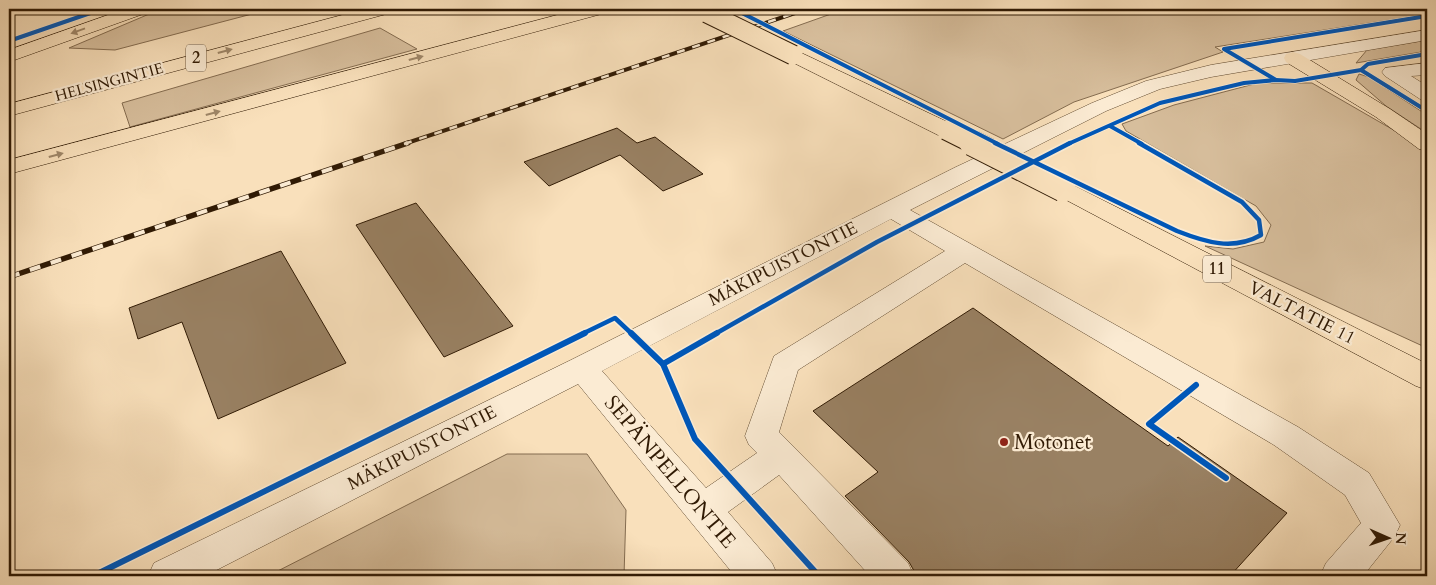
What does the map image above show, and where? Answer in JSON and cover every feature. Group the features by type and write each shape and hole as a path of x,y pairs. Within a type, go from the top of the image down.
{"highway":[{"path":"9,56 140,9"},
{"name":"HELSINGINTIE","path":"9,93 329,9"},
{"name":"HELSINGINTIE","path":"9,110 384,9"},
{"path":"9,167 599,9"},
{"name":"VALTATIE 11","path":"702,11 1063,189 1371,349"},
{"path":"1293,58 1427,144"},
{"path":"1371,349 1427,366"},
{"name":"11","path":"1371,349 1427,378"}],"street":[{"name":"MÄKIPUISTONTIE","path":"167,576 582,368 891,209 1099,106 1153,85 1211,71 1427,35"},
{"path":"1427,69 1392,72 1427,95"},
{"path":"891,209 1286,436 1357,484 1382,525 1338,576"},
{"path":"895,576 761,436 785,364 963,252"},
{"name":"SEPÄNPELLONTIE","path":"582,368 759,576"},
{"path":"702,510 781,455"}],"shaded area":[{"path":"161,9 271,9 115,50 69,48"},
{"path":"845,9 1427,9 1427,14 1215,47 1223,52 1074,102 1003,139 783,31"},
{"path":"380,28 417,49 130,127 122,103"},
{"path":"1427,40 1427,51 1356,63 1367,50"},
{"path":"1359,74 1369,77 1427,115 1427,133 1386,106 1356,80"},
{"path":"1258,83 1312,83 1397,132 1427,153 1427,348 1205,246 1233,249 1264,242 1271,225 1256,206 1126,131 1122,124 1174,105"},
{"path":"507,454 587,454 626,510 624,576 268,576"}],"building":[{"path":"617,128 637,143 655,137 703,174 663,191 620,155 549,186 524,162"},
{"path":"416,203 513,326 444,357 356,225"},
{"path":"281,251 346,363 218,419 182,322 138,339 129,308"},
{"name":"Motonet","path":"973,308 1168,446 1178,437 1287,513 1230,576 917,576 909,562 845,496 878,472 813,411"}],"railway":[{"path":"404,144 807,9"},
{"path":"9,277 408,143"}],"cycle path":[{"path":"9,41 102,9"},
{"path":"734,9 954,123 1177,231 1208,242 1230,245 1241,244 1261,235 1259,220 1242,202 1110,126"},
{"path":"1276,80 1224,49 1427,16"},
{"path":"663,364 877,242 1059,148 1160,103 1244,83 1276,80 1295,81 1361,70 1368,64 1427,54"},
{"path":"1361,70 1427,111"},
{"path":"93,576 615,318 663,364 695,439 819,576"},
{"path":"1196,385 1149,424 1226,478"}],"place":[{"name":"Motonet","path":"1004,442"}]}
